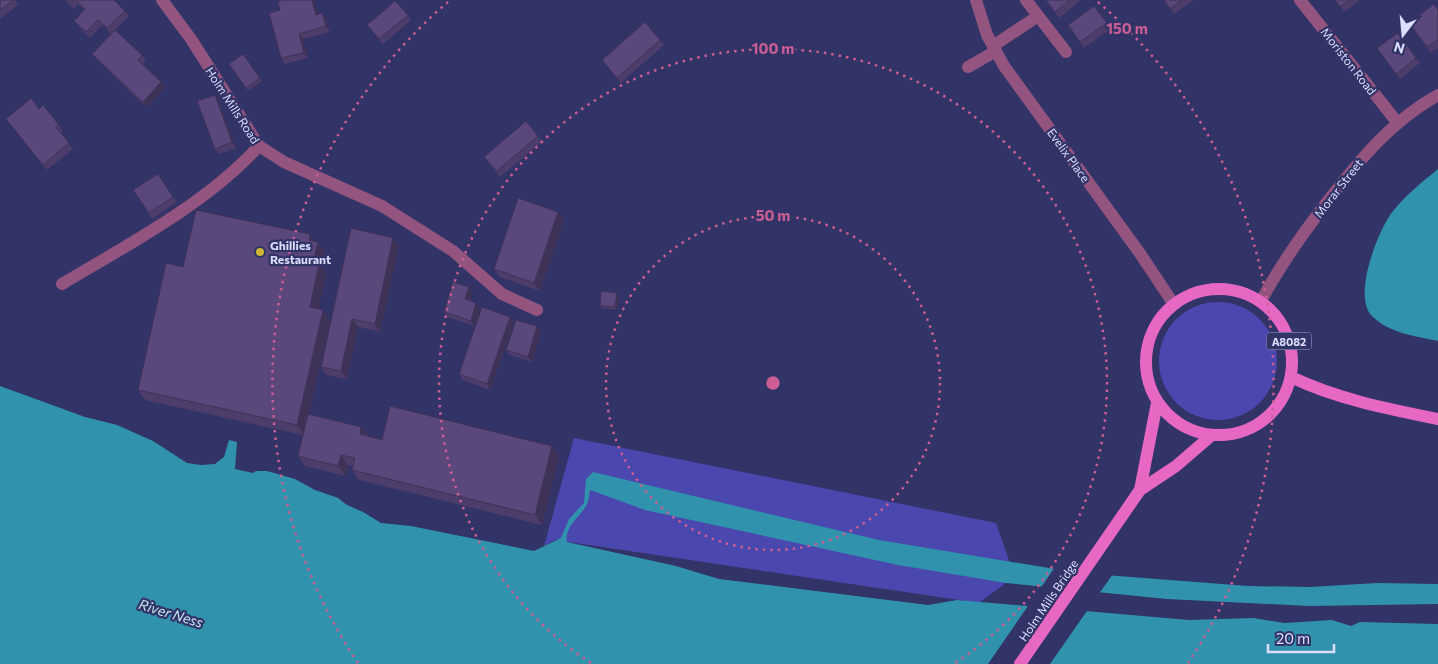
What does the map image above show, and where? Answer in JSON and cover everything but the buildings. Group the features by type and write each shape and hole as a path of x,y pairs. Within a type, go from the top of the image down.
{"main road":[{"name":"A8082","path":"1217,288 1240,291 1261,301 1277,316 1287,334 1292,355 1291,377 1284,397 1271,414 1259,423 1233,434 1212,435 1184,426 1172,419 1157,403 1148,383 1145,361 1148,339 1158,320 1173,303 1194,292 1217,288"},
{"path":"1291,377 1316,389 1438,419"},
{"path":"1140,490 1157,403"},
{"path":"1140,490 1176,466 1212,435"},
{"name":"Holm Mills Bridge","path":"1020,664 1140,490"}],"street":[{"name":"Holm Mills Road","path":"162,0 191,39 259,146 284,162 382,206 453,251 502,294 537,310"},
{"name":"Evelix Place","path":"976,0 987,35 994,49 1173,303"},
{"path":"1026,0 1066,52"},
{"name":"Moriston Road","path":"1300,0 1397,122"},
{"path":"968,67 1038,16"},
{"name":"Morar Street","path":"1261,301 1300,236 1363,156 1397,122 1438,95"},
{"path":"62,284 162,224 240,166 259,146"}],"shaded area":[{"path":"1218,302 1230,303 1241,307 1260,319 1272,338 1276,349 1276,373 1272,384 1260,403 1241,415 1230,419 1218,420 1206,419 1195,415 1176,403 1164,384 1160,373 1159,361 1160,349 1164,338 1176,319 1195,307 1206,303"},
{"path":"574,438 996,523 1010,563 1006,583 979,603 555,540 544,546"}],"water":[{"path":"1438,169 1438,341 1402,333 1385,326 1371,315 1366,305 1365,293 1370,262 1387,220 1403,200"},
{"name":"River Ness","path":"0,386 85,417 117,425 153,441 187,463 215,464 224,457 229,440 237,442 235,469 253,473 256,471 267,471 295,479 315,490 338,498 347,505 381,523 411,526 534,551 561,538 569,519 584,503 586,479 593,472 879,540 1079,573 1248,586 1310,587 1377,583 1438,584 1438,604 1310,606 1167,599 1006,583 898,565 645,510 590,490 587,504 570,527 567,537 567,542 676,566 719,579 928,605 957,600 1189,620 1253,618 1285,623 1332,620 1351,626 1360,622 1438,624 1438,664 0,664"}],"pier":[{"path":"1055,567 1113,574 1098,595 1040,589"},
{"path":"1030,603 1089,608 1050,664 988,664"}],"place":[{"name":"Ghillies Restaurant","path":"260,252"}]}
